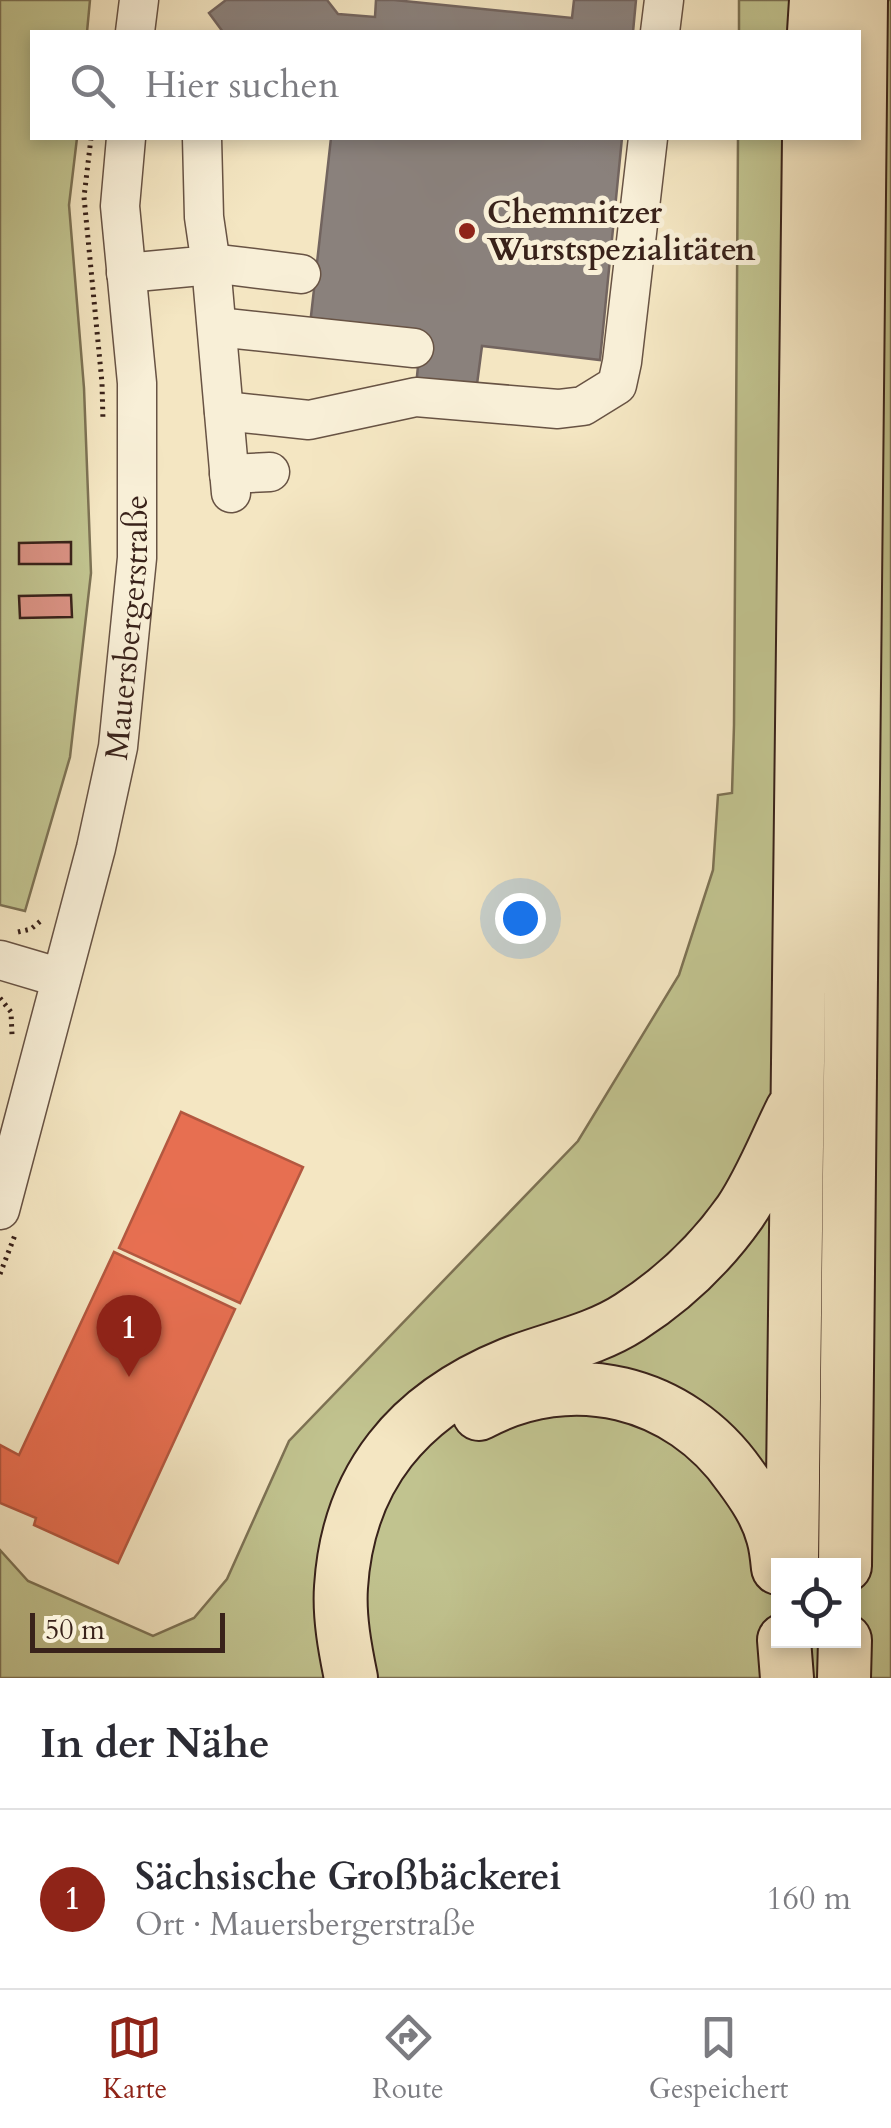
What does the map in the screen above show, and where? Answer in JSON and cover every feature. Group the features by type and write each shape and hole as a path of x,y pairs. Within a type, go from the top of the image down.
{"highway":[{"path":"814,30 816,0"},
{"path":"861,0 861,30"},
{"path":"792,1558 809,140"},
{"path":"846,1558 860,140"},
{"path":"352,1678 344,1642 340,1590 346,1544 362,1494 387,1453 421,1415 462,1385 512,1363 582,1341 628,1319 668,1290 705,1255 740,1211 798,1100"},
{"path":"383,1678 376,1644 373,1561 384,1518 402,1483 429,1448 464,1421 500,1402 579,1388 623,1392 665,1408 702,1433 732,1465 759,1502 773,1536 776,1558"},
{"path":"788,1648 789,1678"},
{"path":"844,1678 845,1648"}],"street":[{"path":"135,30 138,0"},
{"path":"660,30 664,0"},
{"name":"Mauersbergerstraße","path":"0,1210 96,848 118,748 135,577 137,383 120,206 126,140"},
{"path":"202,140 204,208 230,484 270,472"},
{"path":"224,411 309,420 416,397 558,409 583,406 605,393 616,385 622,362 648,140"},
{"path":"129,272 211,264 302,274"},
{"path":"216,327 414,348"},
{"path":"7,946 34,968 60,978"}],"path":[{"path":"91,140 84,197 103,420"},
{"path":"7,946 42,920 51,907"},
{"path":"0,998 11,1012 11,1042"}],"green space":[{"path":"0,0 90,0 87,30 30,30 30,140 77,140 69,205 84,388 91,573 70,757 25,911 0,905"},
{"path":"739,0 891,0 891,1678 0,1678 0,1550 28,1581 153,1636 194,1618 227,1579 289,1441 578,1141 679,975 713,870 718,795 732,793 738,140 861,140 861,30 739,30"}],"building: Handel":[{"path":"181,1112 303,1167 240,1303 119,1248"},
{"path":"114,1252 235,1309 118,1563 34,1525 36,1518 0,1503 0,1445 19,1455"}],"building: Industrie":[{"path":"226,0 327,0 338,14 375,17 376,0 394,0 572,18 574,0 636,0 633,30 222,30 209,13"},
{"name":"Chemnitzer Wurstspezialitäten","path":"331,140 622,140 600,360 482,346 476,392 416,386 421,337 310,325"}],"building: Sonstige":[{"path":"71,542 71,564 19,564 19,543"},
{"path":"71,595 72,617 20,618 19,596"}],"place":[{"name":"Chemnitzer Wurstspezialitäten","path":"467,231"},
{"name":"Sächsische Großbäckerei","path":"129,1377"}]}
